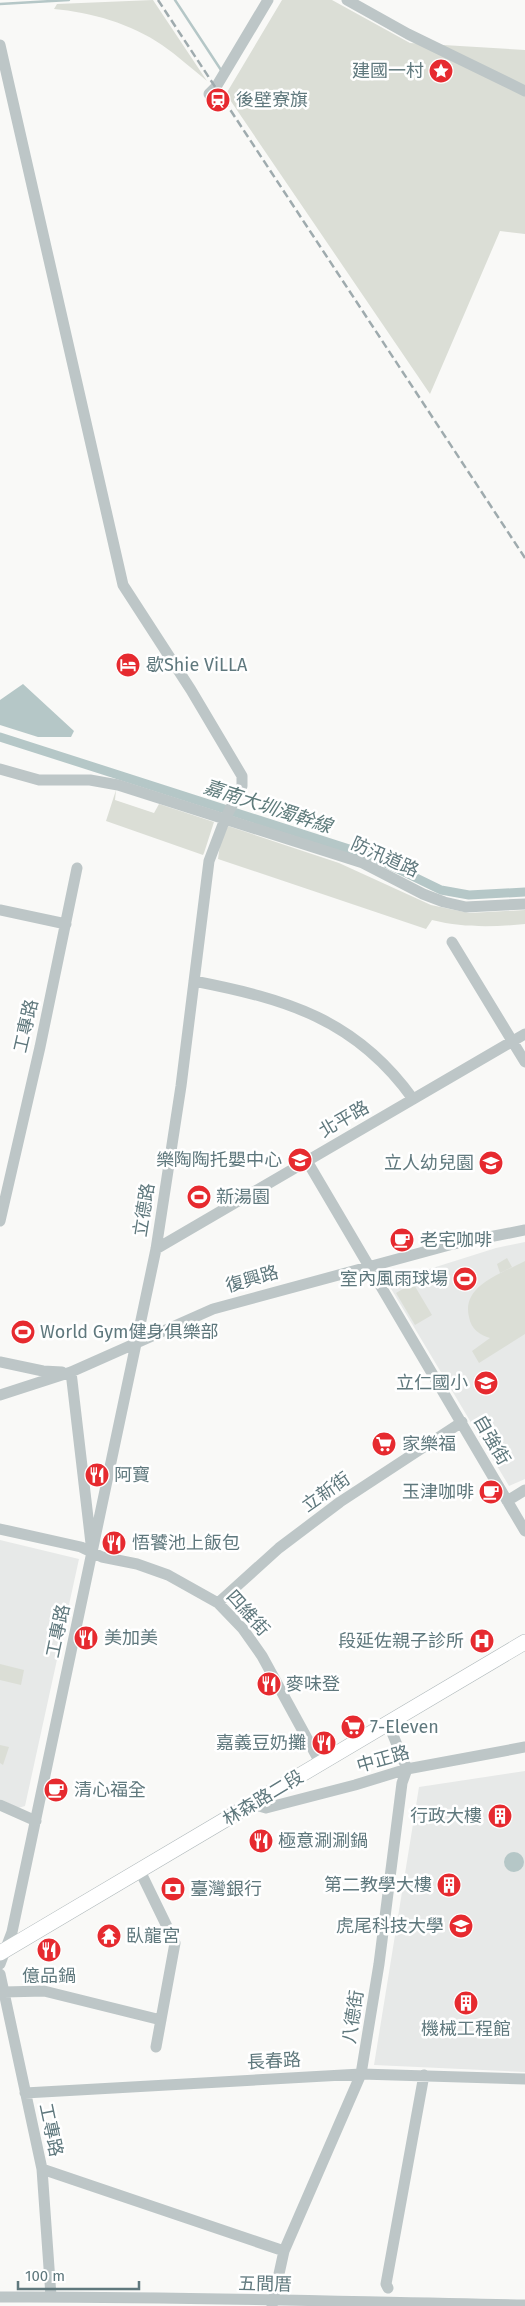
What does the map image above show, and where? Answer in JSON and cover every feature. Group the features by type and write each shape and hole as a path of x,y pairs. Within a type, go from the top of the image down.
{"main road":[{"name":"林森路二段","path":"4,1950 525,1642"}],"street":[{"path":"209,94 216,88 268,0"},
{"path":"347,0 408,34 525,90"},
{"name":"立德路","path":"0,46 123,585 176,667 242,776 242,786 226,818 209,861 181,1086 156,1249 92,1552"},
{"name":"防汛道路","path":"0,769 39,780 90,780 118,785 363,863 423,894 444,902 466,907 525,904"},
{"name":"工專路","path":"0,1221 77,868"},
{"path":"0,910 66,924"},
{"path":"452,942 525,1062"},
{"path":"194,981 291,1004 331,1023 383,1061 397,1076 413,1099"},
{"name":"北平路","path":"156,1249 525,1034"},
{"name":"自強街","path":"307,1160 525,1531"},
{"name":"復興路","path":"0,1395 71,1372 213,1309 453,1244 525,1230"},
{"path":"0,1362 43,1371 71,1372"},
{"name":"工專路","path":"0,1964 36,1821 92,1552 71,1372"},
{"name":"立新街","path":"218,1603 279,1548 340,1502 462,1422"},
{"path":"506,1501 525,1490"},
{"name":"四維街","path":"0,1529 81,1547 102,1557 137,1564 168,1575 218,1603 243,1629 262,1656 321,1764"},
{"path":"388,1723 407,1769"},
{"name":"中正路","path":"252,1804 266,1808 355,1785 407,1769 525,1747"},
{"name":"八德街","path":"272,2304 284,2251 361,2074 379,1964 402,1783 407,1769"},
{"path":"0,1805 36,1821"},
{"path":"140,1871 176,1943 156,2047"},
{"name":"工專路","path":"0,1974 42,2169 50,2296"},
{"path":"4,1992 44,1991 161,2020"},
{"name":"長春路","path":"25,2093 361,2074 525,2079"},
{"path":"388,2288 386,2284 424,2075"},
{"path":"42,2169 284,2251"},
{"name":"五間厝","path":"0,2296 272,2304 525,2305"}],"shaded area":[{"path":"153,0 207,81 168,49 138,31 96,16 54,9 57,4"},
{"path":"282,0 332,0 410,43 525,50 525,234 500,231 430,394 226,94"},
{"path":"23,684 74,731 71,737 38,737 0,725 0,700"},
{"path":"116,790 115,800 154,813 159,804 214,822 203,855 106,821"},
{"path":"228,826 339,863 431,905 469,913 525,910 525,924 478,926 432,920 426,929 218,859 220,844"},
{"name":"立仁國小","path":"525,1242 525,1479 509,1486 390,1287 393,1281 404,1277 496,1248"},
{"path":"507,1258 512,1267 500,1273 497,1264"},
{"path":"525,1261 525,1334 479,1363 472,1351 490,1338 479,1333 472,1325 468,1306 471,1296 477,1288 486,1282"},
{"path":"413,1283 432,1315 415,1325 396,1293"},
{"path":"0,1540 79,1559 25,1806 18,1808 0,1799"},
{"path":"0,1664 24,1670 21,1685 0,1680"},
{"path":"0,1745 9,1747 3,1765 0,1763"},
{"name":"虎尾科技大學","path":"525,1771 525,2072 374,2065 419,1787"},
{"path":"514,1852 521,1855 524,1862 521,1869 514,1872 507,1869 504,1862 507,1855"}],"waterway":[{"path":"0,4 69,0"},
{"path":"175,0 221,70"},
{"name":"嘉南大圳濁幹線","path":"0,737 371,856 441,890 469,895 525,892"}],"railway":[{"path":"158,0 525,558"}],"place":[{"name":"建國一村","path":"441,71"},
{"name":"後壁寮旗","path":"218,100"},
{"name":"歇Shie ViLLA","path":"128,665"},
{"name":"樂陶陶托嬰中心","path":"300,1160"},
{"name":"立人幼兒園","path":"491,1163"},
{"name":"新湯園","path":"199,1197"},
{"name":"老宅咖啡","path":"402,1240"},
{"name":"室內風雨球場","path":"465,1279"},
{"name":"World Gym健身俱樂部","path":"23,1332"},
{"name":"立仁國小","path":"486,1383"},
{"name":"家樂福","path":"384,1444"},
{"name":"阿寶","path":"97,1475"},
{"name":"玉津咖啡","path":"491,1492"},
{"name":"悟饕池上飯包","path":"114,1543"},
{"name":"美加美","path":"86,1638"},
{"name":"段延佐親子診所","path":"482,1641"},
{"name":"麥味登","path":"269,1684"},
{"name":"7-Eleven","path":"353,1727"},
{"name":"嘉義豆奶攤","path":"324,1743"},
{"name":"清心福全","path":"56,1790"},
{"name":"行政大樓","path":"500,1816"},
{"name":"極意涮涮鍋","path":"261,1841"},
{"name":"第二教學大樓","path":"449,1885"},
{"name":"臺灣銀行","path":"173,1889"},
{"name":"虎尾科技大學","path":"461,1926"},
{"name":"臥龍宮","path":"109,1936"},
{"name":"億品鍋","path":"49,1950"},
{"name":"機械工程館","path":"466,2003"}]}
